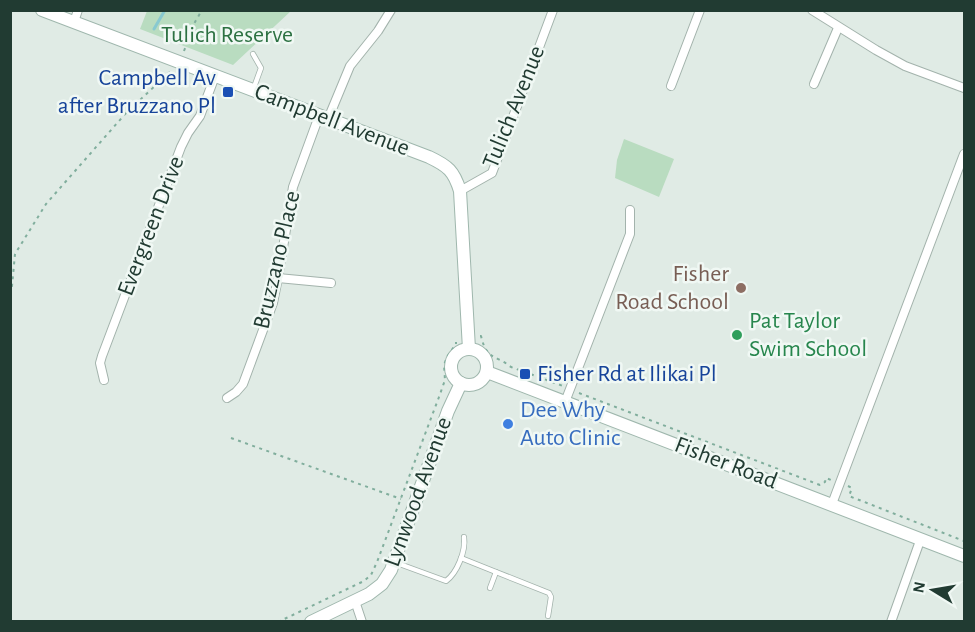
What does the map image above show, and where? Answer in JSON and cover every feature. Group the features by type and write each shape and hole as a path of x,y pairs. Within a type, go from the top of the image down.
{"main road":[{"name":"Campbell Avenue","path":"42,10 76,16 179,62 438,162 451,170 460,191 470,349"},
{"path":"470,349 483,354 487,363 484,378 473,385 461,383 453,375 451,369 451,362 458,352 470,349"},
{"name":"Fisher Road","path":"487,372 964,556"},
{"name":"Lynwood Avenue","path":"312,621 369,594 382,584 391,570 448,411 461,383"}],"street":[{"name":"Bruzzano Place","path":"228,398 243,384 273,303 293,187 323,118 350,66 378,31 391,10"},
{"name":"Tulich Avenue","path":"460,191 492,173 553,10"},
{"path":"671,86 700,10"},
{"path":"812,10 838,28 905,66 964,88"},
{"path":"814,84 838,28"},
{"name":"Evergreen Drive","path":"104,380 100,363 102,356 181,147 200,116 215,76"},
{"path":"832,504 964,154"},
{"path":"566,402 630,234 630,210"},
{"path":"278,278 331,283"},
{"path":"891,621 921,538"},
{"path":"355,601 362,621"}],"lane":[{"path":"253,54 261,68 253,90"},
{"path":"394,562 446,581 461,558 465,544 464,537"},
{"path":"461,558 549,593 551,597 548,616"},
{"path":"490,588 496,572"}],"path":[{"path":"10,294 15,254 46,204 126,113 179,62 202,10"},
{"path":"481,336 487,353 511,367 820,485 825,482 826,477"},
{"path":"278,621 364,581 371,575 445,380 444,365 456,344 456,339"},
{"path":"231,438 401,499"},
{"path":"852,488 849,496 964,541"}],"green space":[{"name":"Tulich Reserve","path":"147,10 291,11 233,65 140,29"},
{"path":"624,139 674,159 659,197 615,178 617,160"}],"waterway":[{"path":"154,29 165,10"}],"place":[{"name":"Campbell Av after Bruzzano Pl","path":"228,92"},
{"name":"Fisher Road School","path":"741,288"},
{"name":"Pat Taylor Swim School","path":"737,335"},
{"name":"Fisher Rd at Ilikai Pl","path":"525,374"},
{"name":"Dee Why Auto Clinic","path":"508,424"}]}
